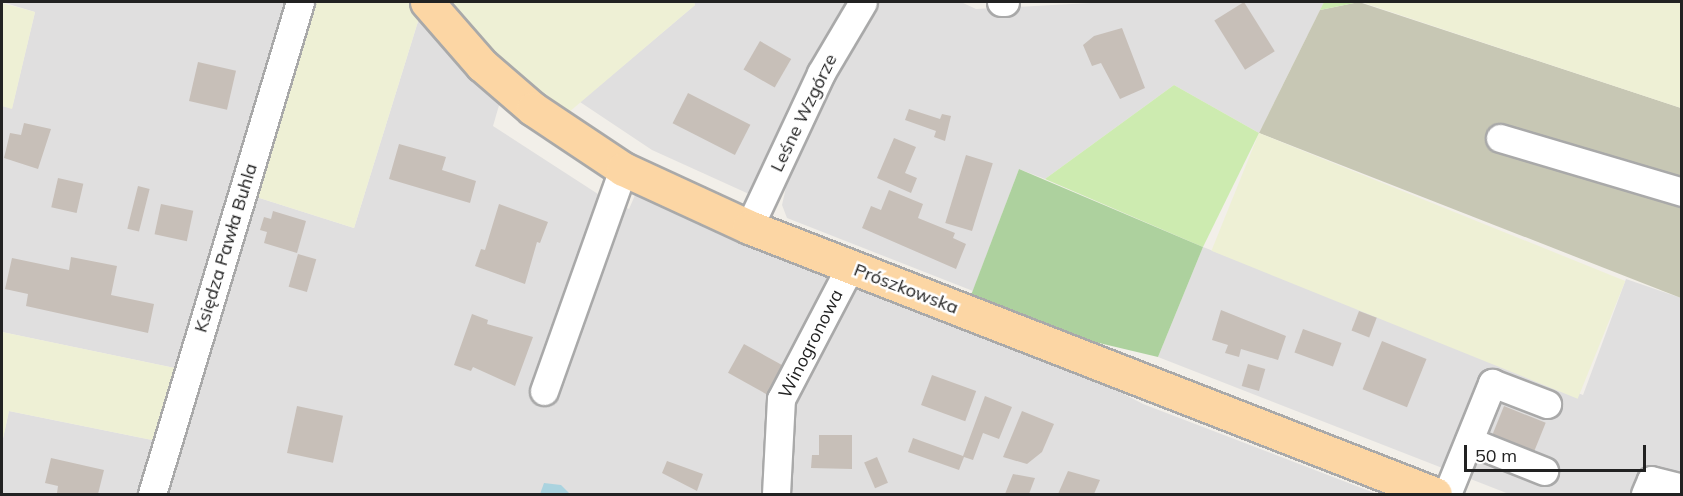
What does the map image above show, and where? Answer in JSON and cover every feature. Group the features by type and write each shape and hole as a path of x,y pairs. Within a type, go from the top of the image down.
{"main road":[{"name":"Prószkowska","path":"427,2 489,72 533,109 623,170 748,227 1435,495"}],"street":[{"name":"Księdza Pawła Buhla","path":"152,495 300,2"},
{"name":"Leśne Wzgórze","path":"748,227 821,73 863,2"},
{"path":"1500,138 1682,192"},
{"path":"544,391 623,170"},
{"name":"Winogronowa","path":"777,495 781,399 850,267"},
{"path":"1447,495 1492,383 1547,405"},
{"path":"1468,441 1544,471"},
{"path":"1645,495 1651,480 1682,488"}],"shaded area":[{"path":"2,2 288,2 253,196 354,228 424,2 505,85 493,126 601,196 629,209 642,179 965,311 1143,404 1377,494 2,494 2,443 9,411 167,443 189,371 2,332 2,106 12,108 35,12"},
{"path":"309,2 424,2 354,228 253,196"},
{"path":"427,2 694,2 695,5 555,124"},
{"path":"694,2 854,2 749,194 652,150 580,102 695,5"},
{"path":"879,2 961,2 976,9 1109,2 1324,2 1259,133 1174,85 1045,179 1019,169 973,291 787,218 782,205 798,133"},
{"path":"1359,2 1681,108 1681,298 1259,133 1320,10"},
{"path":"1361,2 1681,2 1681,108"},
{"path":"2,3 35,12 12,109 2,106"},
{"path":"1259,133 1625,281 1578,399 1211,251"},
{"path":"1203,247 1583,395 1626,279 1681,298 1681,494 1509,494 1158,357"},
{"path":"2,332 189,371 167,443 9,411 2,443"}],"green space":[{"path":"1324,2 1359,2 1320,10"},
{"path":"1174,85 1259,133 1203,247 1045,179"},
{"path":"1019,169 1203,247 1158,357 965,311"}],"water":[{"path":"544,483 561,485 570,494 540,494"}],"building":[{"path":"1244,2 1275,51 1245,70 1214,21"},
{"path":"1122,28 1145,88 1120,99 1101,63 1092,66 1083,45 1094,36"},
{"path":"760,41 791,59 775,88 744,70"},
{"path":"198,62 236,71 227,110 189,101"},
{"path":"688,93 750,125 735,155 673,123"},
{"path":"909,109 940,119 942,114 951,116 945,141 934,137 936,131 905,120"},
{"path":"24,123 51,129 38,169 4,158 10,133 21,135"},
{"path":"894,138 916,147 905,173 917,178 911,193 877,178"},
{"path":"399,144 446,157 442,170 476,181 470,203 389,179"},
{"path":"966,155 993,163 972,231 945,223"},
{"path":"58,178 83,184 77,213 51,207"},
{"path":"138,186 150,189 139,232 127,229"},
{"path":"889,190 923,204 918,218 955,233 953,238 966,244 956,269 862,228 871,206 881,210"},
{"path":"161,204 193,211 187,241 155,234"},
{"path":"499,204 548,222 540,243 537,242 525,284 475,266 481,249 485,250"},
{"path":"273,211 306,221 297,253 264,243 267,232 260,230 264,217 271,219"},
{"path":"298,254 316,259 307,292 289,287"},
{"path":"71,257 117,266 111,295 154,304 148,333 26,306 28,294 5,289 12,258 69,270"},
{"path":"1221,310 1286,336 1278,360 1241,349 1239,357 1225,353 1228,345 1212,340"},
{"path":"1359,311 1377,318 1369,337 1351,331"},
{"path":"472,314 488,320 487,324 533,337 515,386 473,367 471,371 454,365"},
{"path":"1303,329 1342,343 1333,367 1294,352"},
{"path":"1382,341 1427,359 1407,407 1363,389"},
{"path":"744,344 786,367 770,396 728,373"},
{"path":"1248,364 1265,369 1259,391 1242,386"},
{"path":"932,375 976,391 965,421 921,405"},
{"path":"985,396 1012,407 999,439 983,433 973,460 964,457 959,470 908,452 913,438 963,456"},
{"path":"297,406 343,416 333,463 287,453"},
{"path":"1504,406 1546,423 1533,455 1491,438"},
{"path":"1022,411 1054,424 1042,452 1027,464 1003,457"},
{"path":"819,435 852,435 852,469 811,468 812,455 819,455"},
{"path":"877,457 888,483 875,488 864,462"},
{"path":"51,458 104,470 98,494 57,493 58,486 45,483"},
{"path":"667,461 703,474 697,491 662,473"},
{"path":"1068,471 1100,480 1094,494 1058,494"},
{"path":"1013,474 1035,478 1029,494 1005,494"}]}
